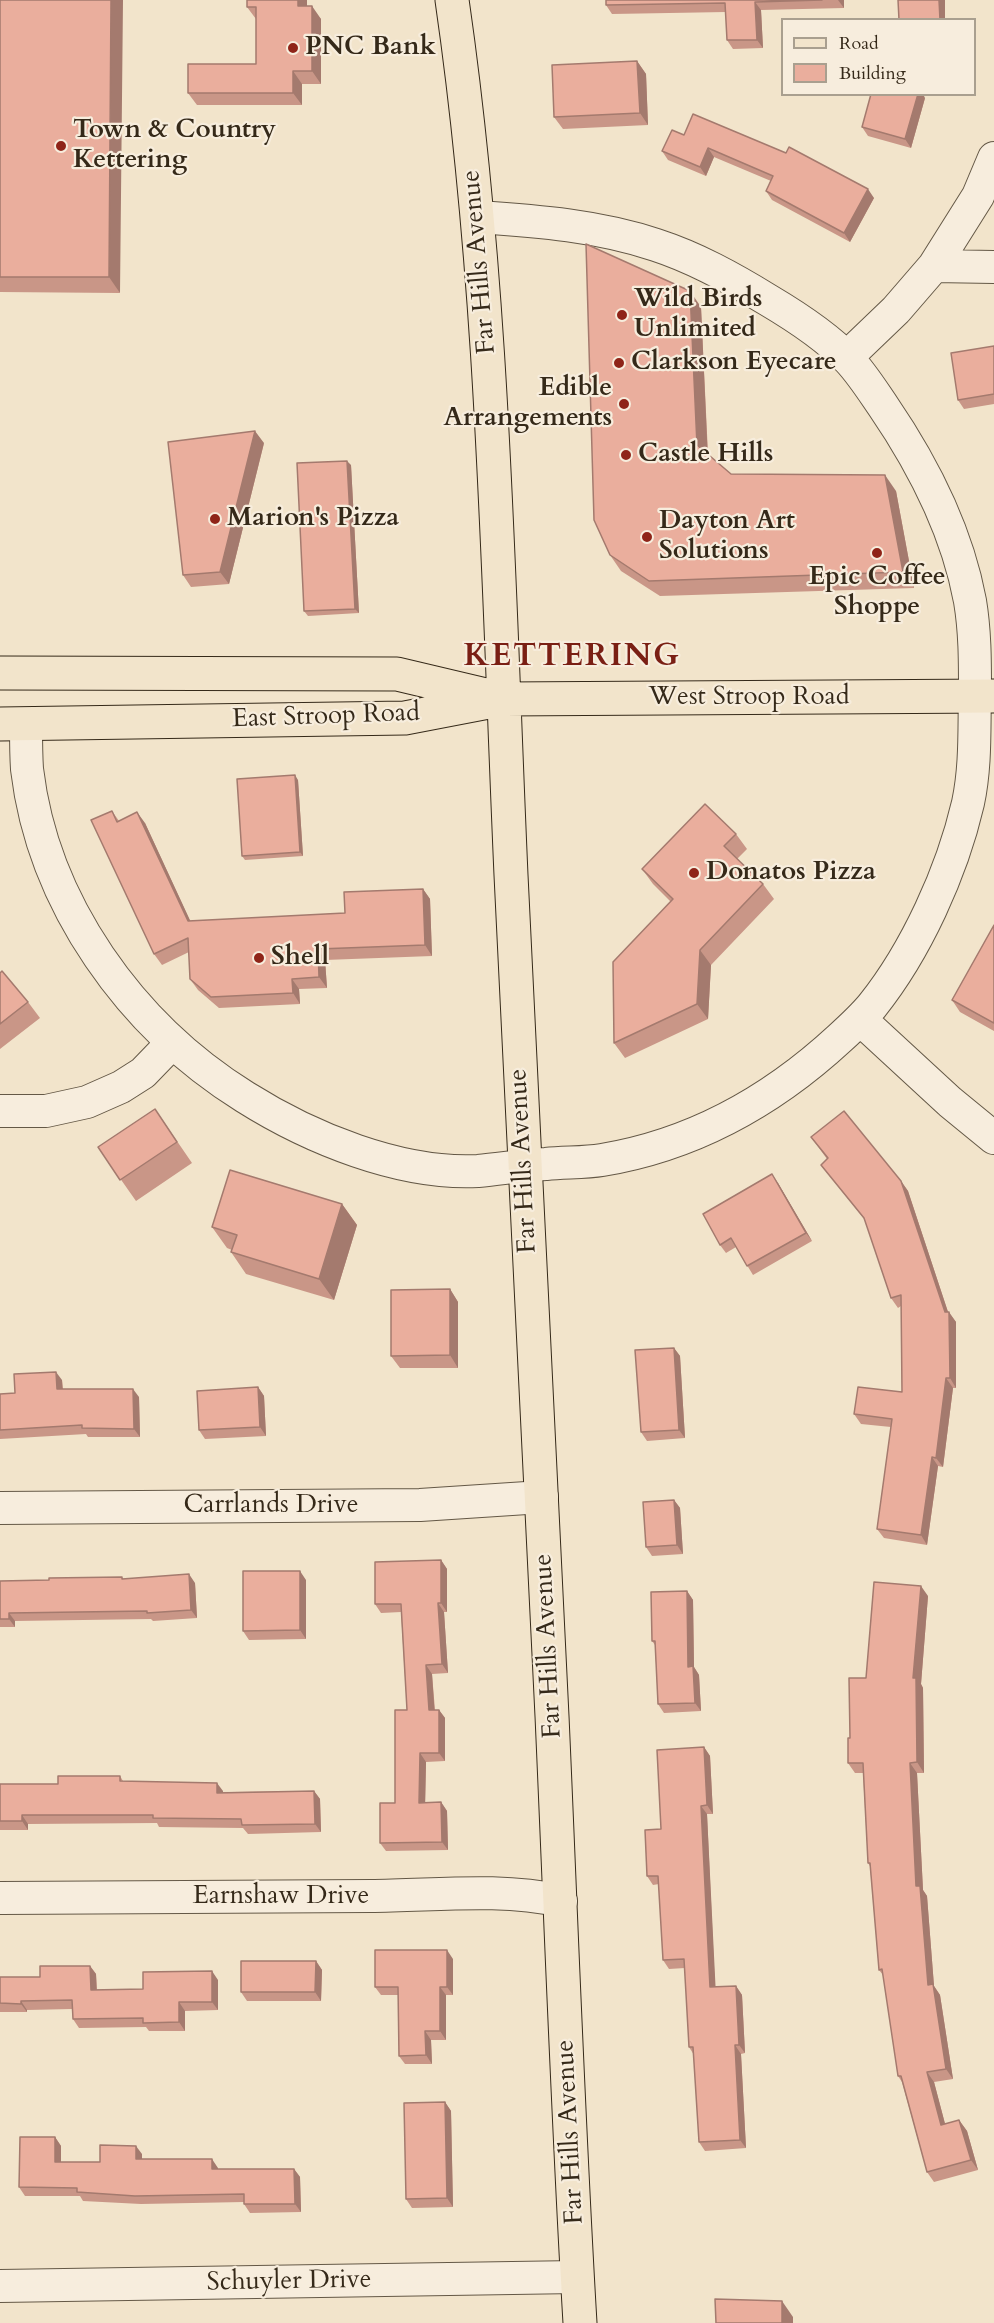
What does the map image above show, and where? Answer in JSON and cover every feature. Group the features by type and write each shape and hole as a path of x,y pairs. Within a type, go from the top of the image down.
{"main road":[{"name":"Far Hills Avenue","path":"452,0 464,85 478,217 492,404 524,1166 542,1497 580,2323"},
{"name":"East Stroop Road","path":"0,673 397,674 504,699"},
{"name":"West Stroop Road","path":"504,699 984,696"},
{"name":"East Stroop Road","path":"13,724 405,718 504,699"}],"street":[{"path":"847,357 896,310 934,266 978,196 994,158"},
{"path":"13,724 27,767 36,820 55,878 82,932 112,976 172,1043 220,1081 263,1108 333,1143 388,1160 446,1170 476,1171 601,1161 671,1143 721,1123 760,1101 811,1064 860,1019 896,972 926,917 951,860 968,801 984,696 969,597 955,546 930,487 900,431 847,357 789,313 735,280 685,255 651,243 597,230 478,217"},
{"path":"934,266 994,267"},
{"path":"860,1019 950,1102 994,1138"},
{"path":"0,1111 46,1111 87,1102 121,1087 143,1073 172,1043"},
{"name":"Carrlands Drive","path":"0,1508 420,1505 542,1497"},
{"name":"Earnshaw Drive","path":"0,1898 423,1896 507,1893 561,1901"},
{"name":"Schuyler Drive","path":"0,2286 578,2277"}],"building":[{"name":"Town & Country Kettering","path":"0,0 111,0 109,277 0,277"},
{"name":"PNC Bank","path":"247,0 298,0 298,6 312,6 312,71 293,71 293,93 188,93 188,64 256,64 256,7 247,7"},
{"path":"606,0 822,0 755,2 757,40 727,40 725,3 606,5"},
{"path":"898,0 939,0 940,18 899,18"},
{"path":"637,61 640,113 554,117 552,65"},
{"path":"870,96 917,96 905,139 862,127"},
{"path":"693,114 786,153 789,147 868,189 844,233 766,191 773,176 708,148 700,167 662,151 672,130 684,135"},
{"path":"586,244 690,291 697,445 731,474 885,475 903,572 649,581 610,555 594,520"},
{"path":"994,346 994,394 958,400 951,353"},
{"name":"Marion's Pizza","path":"255,431 220,572 183,575 168,442"},
{"path":"347,461 355,609 304,611 297,463"},
{"path":"295,775 300,852 242,856 237,779"},
{"path":"705,804 736,834 724,846 763,884 700,950 697,1004 614,1043 613,962 673,899 642,869"},
{"path":"112,811 117,822 137,812 188,921 345,913 344,892 423,889 425,945 318,949 319,977 292,979 293,993 211,997 190,979 188,938 154,954 91,820"},
{"path":"994,925 994,1023 952,1000"},
{"path":"2,971 28,1002 0,1024 0,973"},
{"path":"155,1109 177,1142 120,1180 98,1147"},
{"path":"844,1111 901,1181 945,1312 949,1312 950,1378 946,1378 936,1458 932,1457 921,1535 877,1529 892,1419 854,1414 858,1387 902,1392 901,1295 891,1298 864,1218 821,1165 828,1158 811,1137"},
{"path":"230,1170 342,1204 319,1279 231,1252 237,1235 212,1227"},
{"path":"772,1174 806,1233 747,1266 731,1238 720,1245 703,1214"},
{"path":"450,1289 450,1355 391,1356 391,1290"},
{"path":"674,1348 679,1430 641,1432 635,1350"},
{"path":"56,1372 57,1389 133,1389 134,1429 82,1428 82,1425 0,1430 0,1394 15,1393 14,1374"},
{"path":"258,1387 260,1427 199,1430 197,1391"},
{"path":"674,1500 677,1545 646,1547 643,1502"},
{"path":"441,1560 441,1603 438,1603 442,1664 426,1665 429,1710 439,1710 439,1753 420,1753 419,1803 441,1802 442,1842 380,1843 380,1803 395,1803 395,1710 407,1710 401,1604 375,1604 375,1562"},
{"path":"243,1571 300,1571 300,1630 243,1631"},
{"path":"189,1574 191,1610 147,1613 147,1611 9,1613 9,1619 0,1619 0,1581 49,1580 49,1578 122,1577 122,1579"},
{"path":"874,1582 921,1586 913,1678 916,1678 917,1762 910,1763 916,1886 920,1886 928,1985 933,1984 946,2069 927,2072 941,2125 959,2120 971,2160 927,2172 901,2076 898,2076 882,1969 879,1970 870,1863 868,1863 863,1763 848,1763 849,1678 866,1678"},
{"path":"687,1591 688,1667 693,1666 695,1703 658,1704 655,1641 652,1641 651,1592"},
{"path":"704,1747 707,1805 701,1806 710,1987 736,1986 739,2045 735,2045 740,2140 699,2142 693,2047 689,2047 684,1959 663,1960 658,1876 647,1876 645,1830 661,1829 657,1750"},
{"path":"58,1776 120,1776 120,1781 217,1783 217,1793 314,1791 315,1824 242,1825 241,1819 153,1818 153,1815 22,1815 22,1821 0,1821 0,1784 58,1784"},
{"path":"375,1950 447,1950 447,1987 440,1987 440,2031 425,2031 426,2055 399,2056 398,1987 375,1987"},
{"path":"241,1961 316,1961 315,1992 241,1992"},
{"path":"40,1966 90,1966 91,1990 143,1989 143,1972 212,1971 212,2002 179,2002 179,2022 143,2023 143,2018 73,2019 72,2000 21,2001 21,2004 0,2003 0,1977 40,1977"},
{"path":"445,2102 447,2198 406,2199 404,2103"},
{"path":"20,2137 55,2137 55,2162 100,2162 100,2145 136,2146 136,2159 212,2159 212,2169 294,2169 295,2204 244,2204 244,2194 135,2196 77,2192 77,2188 19,2187"},
{"path":"715,2299 782,2301 782,2323 716,2323"}],"place":[{"name":"PNC Bank","path":"293,48"},
{"name":"Town & Country Kettering","path":"61,146"},
{"name":"Wild Birds Unlimited","path":"622,315"},
{"name":"Clarkson Eyecare","path":"619,363"},
{"name":"Edible Arrangements","path":"624,404"},
{"name":"Castle Hills","path":"626,455"},
{"name":"Marion's Pizza","path":"215,519"},
{"name":"Dayton Art Solutions","path":"647,537"},
{"name":"Epic Coffee Shoppe","path":"877,553"},
{"name":"Donatos Pizza","path":"694,873"},
{"name":"Shell","path":"259,958"}],"district":[{"name":"KETTERING","path":"572,658"}]}
